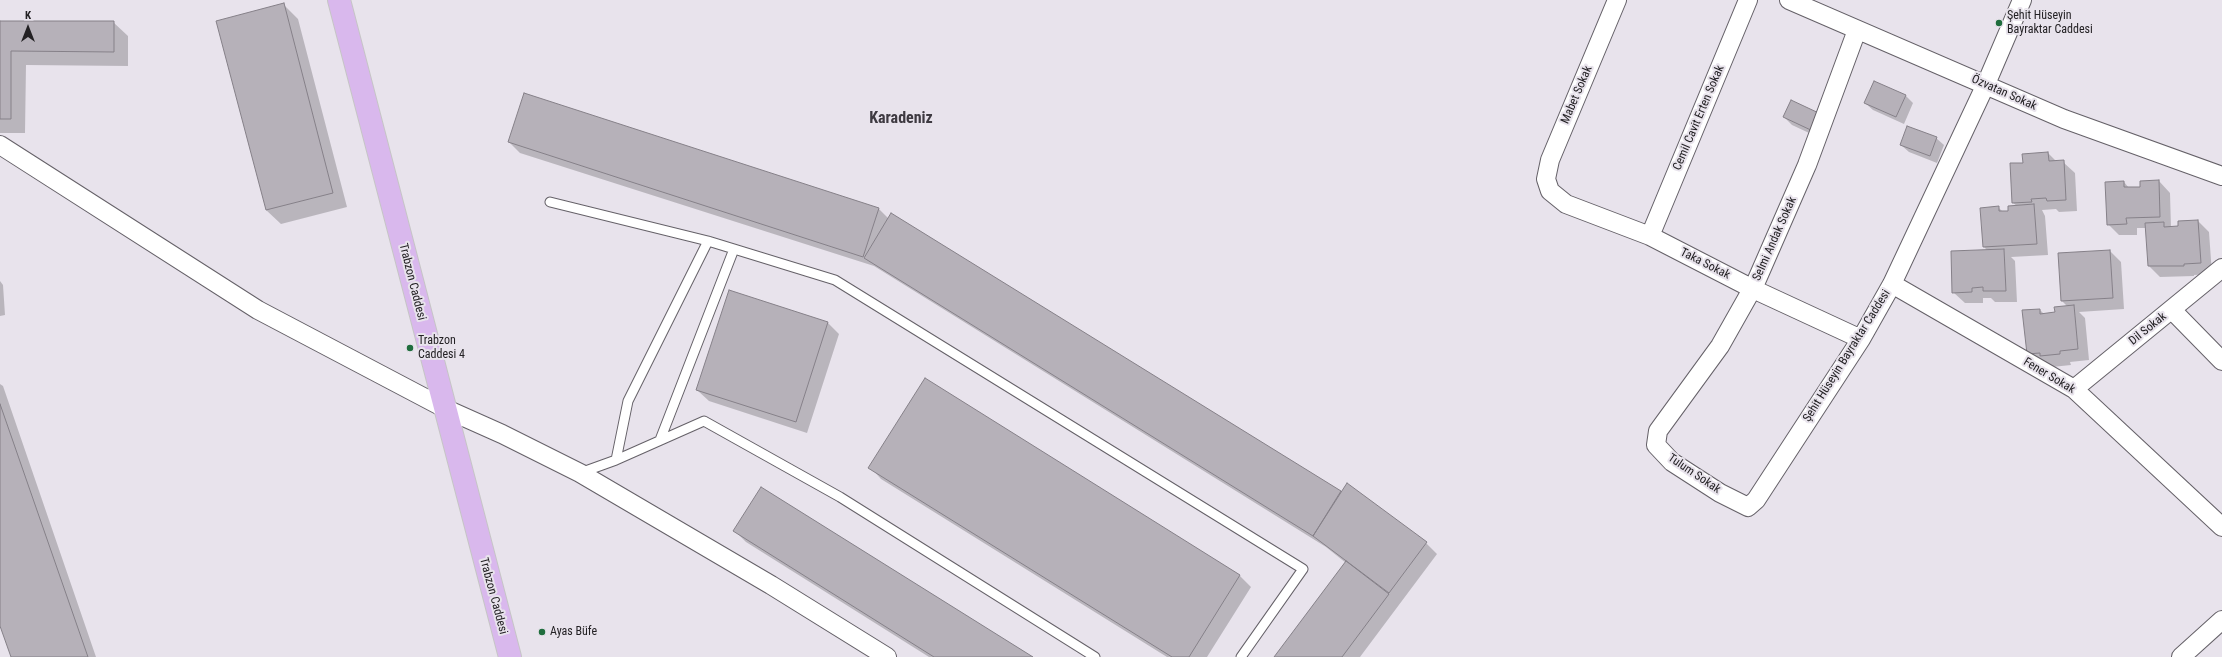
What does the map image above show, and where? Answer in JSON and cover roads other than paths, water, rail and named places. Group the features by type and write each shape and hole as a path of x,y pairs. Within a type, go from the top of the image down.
{"main road":[{"name":"Trabzon Caddesi","path":"338,0 510,657"}],"street":[{"name":"Mabet Sokak","path":"1550,191 1546,179 1550,160 1617,0"},
{"name":"Cemil Cavit Erten Sokak","path":"1650,236 1748,0"},
{"name":"Özvatan Sokak","path":"1789,0 1986,84 2064,120 2222,176"},
{"name":"Şehit Hüseyin Bayraktar Caddesi","path":"1748,507 1756,500 1861,339 1892,284 1986,84 2022,0"},
{"name":"Selmi Andak Sokak","path":"1658,431 1720,346 1752,289 1807,165 1857,30"},
{"path":"0,145 258,310 446,409 502,434 580,473 770,585 887,657"},
{"name":"Taka Sokak","path":"1550,191 1566,204 1650,236 1752,289 1861,339"},
{"name":"Dil Sokak","path":"2074,389 2222,268"},
{"name":"Fener Sokak","path":"1892,284 2074,389 2222,527"},
{"path":"2172,310 2222,361"},
{"name":"Tulum Sokak","path":"1658,431 1656,445 1672,462 1720,493 1748,507"},
{"path":"2181,657 2222,620"}],"lane":[{"path":"550,202 708,241 835,280 1303,570 1241,657"},
{"path":"616,460 628,401 708,241"},
{"path":"660,440 734,249"},
{"path":"580,473 616,460 704,421 840,497 1095,657"}],"place":[{"name":"Şehit Hüseyin Bayraktar Caddesi","path":"1999,23"},
{"name":"Trabzon Caddesi 4","path":"410,348"},
{"name":"Ayas Büfe","path":"542,632"}],"district":[{"name":"Karadeniz","path":"901,119"}]}
